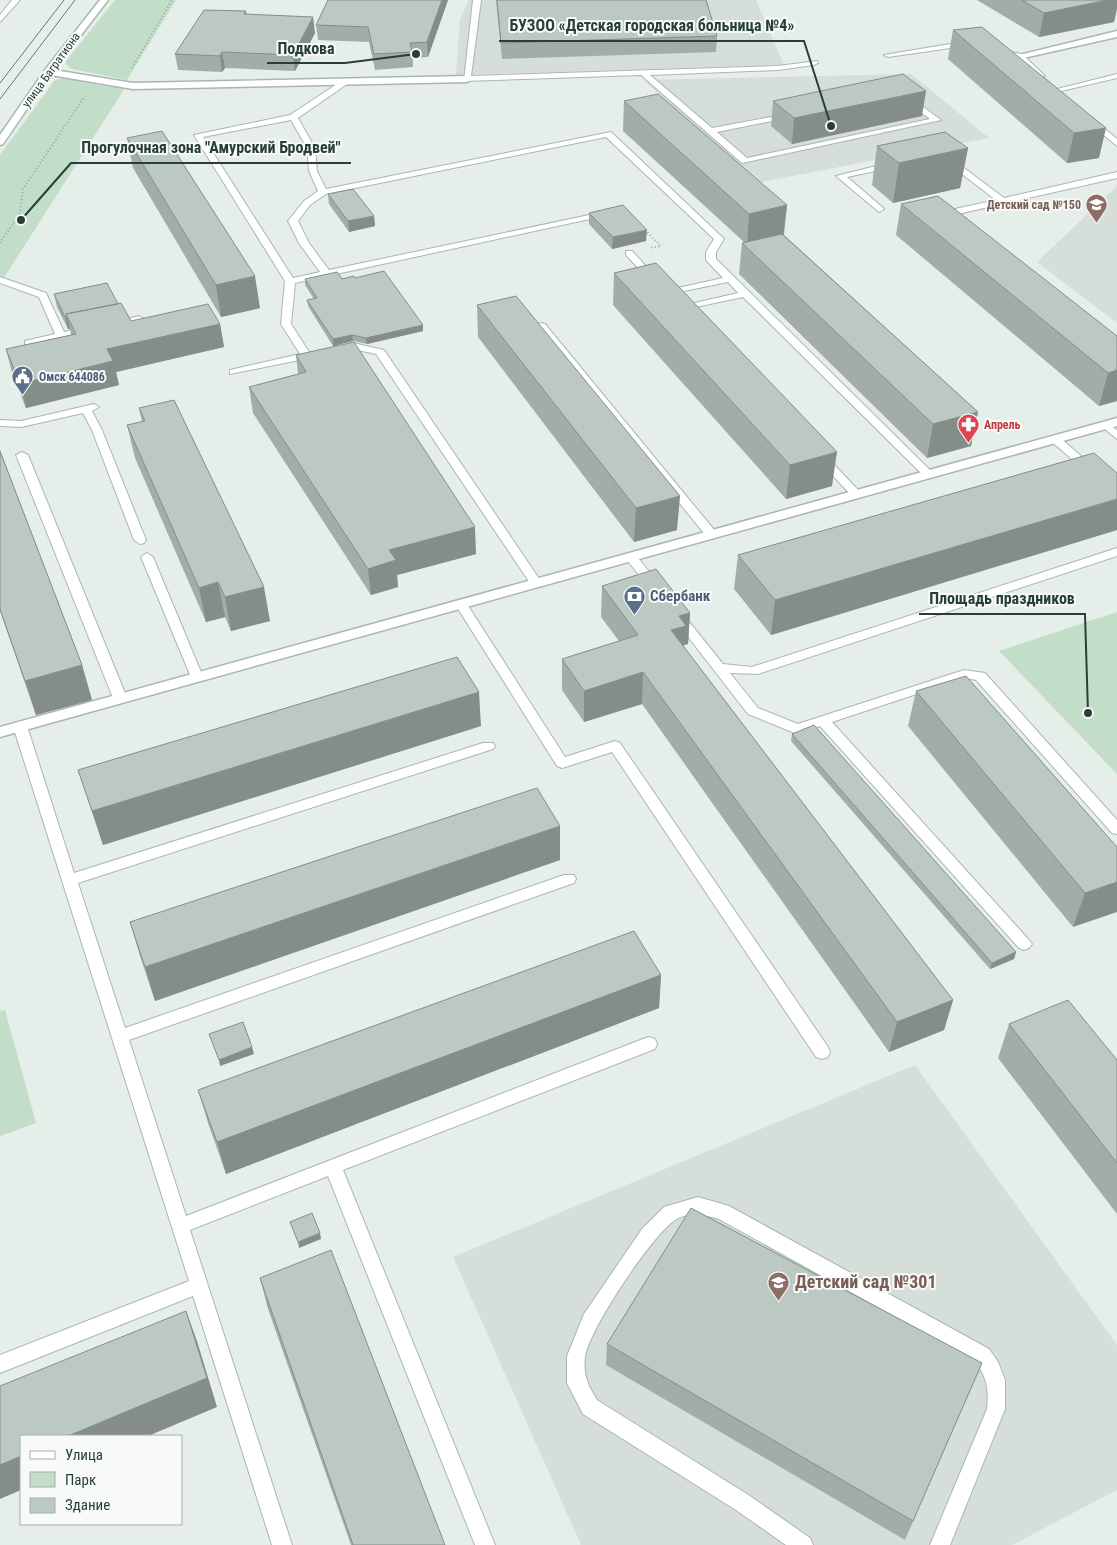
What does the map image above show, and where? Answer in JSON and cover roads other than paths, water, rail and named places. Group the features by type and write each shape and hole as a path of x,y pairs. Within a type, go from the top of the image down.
{"street":[{"name":"улица Багратиона","path":"0,142 48,72 104,0"},
{"path":"1018,56 1117,34"},
{"path":"48,72 133,86 467,79"},
{"path":"0,732 1111,424"}],"lane":[{"path":"0,20 16,0"},
{"path":"477,0 467,79 778,68 814,63"},
{"path":"888,55 965,42 974,44"},
{"path":"1001,51 1018,56 1065,97"},
{"path":"643,73 745,161 937,120 898,92"},
{"path":"1057,90 1117,76"},
{"path":"306,356 286,324 290,281 198,135 293,117 346,82"},
{"path":"710,131 795,114"},
{"path":"1087,116 1117,143"},
{"path":"293,117 312,148 313,172 323,192"},
{"path":"326,273 304,242 293,221 307,203 323,192 608,134 720,239 712,252 711,260 928,474"},
{"path":"942,154 1004,201"},
{"path":"879,209 840,176 905,162"},
{"path":"946,222 938,216 1117,175"},
{"path":"290,281 626,210"},
{"path":"629,253 685,312 745,294"},
{"path":"667,293 730,279"},
{"path":"0,280 43,295 62,336"},
{"path":"29,343 138,318"},
{"path":"541,326 711,534"},
{"path":"234,372 353,346 380,352 536,583"},
{"path":"0,423 21,424 90,408 140,540"},
{"path":"1111,424 1117,436"},
{"path":"1055,439 1117,492"},
{"path":"816,451 856,494"},
{"path":"22,456 120,698"},
{"path":"719,668 753,672 1117,552"},
{"path":"147,557 197,677"},
{"path":"631,557 660,594"},
{"path":"461,604 562,763 615,746 822,1052"},
{"path":"672,609 753,711 797,729 964,674 980,676 1117,829"},
{"path":"823,721 1024,944"},
{"path":"20,726 282,1545"},
{"path":"69,880 488,746"},
{"path":"119,1037 569,879"},
{"path":"180,1226 650,1044"},
{"path":"333,1167 485,1545"},
{"path":"803,1545 743,1503 590,1407 576,1383 576,1356 590,1320 648,1235 670,1213 698,1205 722,1212 982,1355 994,1371 1000,1389 996,1409 940,1545"},
{"path":"0,1364 199,1285"}],"tram line":[{"path":"0,83 64,0"},
{"path":"0,99 75,0"}],"place":[{"name":"Подкова","path":"416,54"},
{"name":"БУЗОО «Детская городская больница №4»","path":"831,126"},
{"name":"Прогулочная зона \"Амурский Бродвей\"","path":"21,220"},
{"name":"Детский сад №150","path":"1097,224"},
{"name":"Омск 644086","path":"23,396"},
{"name":"Апрель","path":"968,444"},
{"name":"Сбербанк","path":"634,615"},
{"name":"Площадь праздников","path":"1088,713"},
{"name":"Детский сад №301","path":"779,1301"}]}
